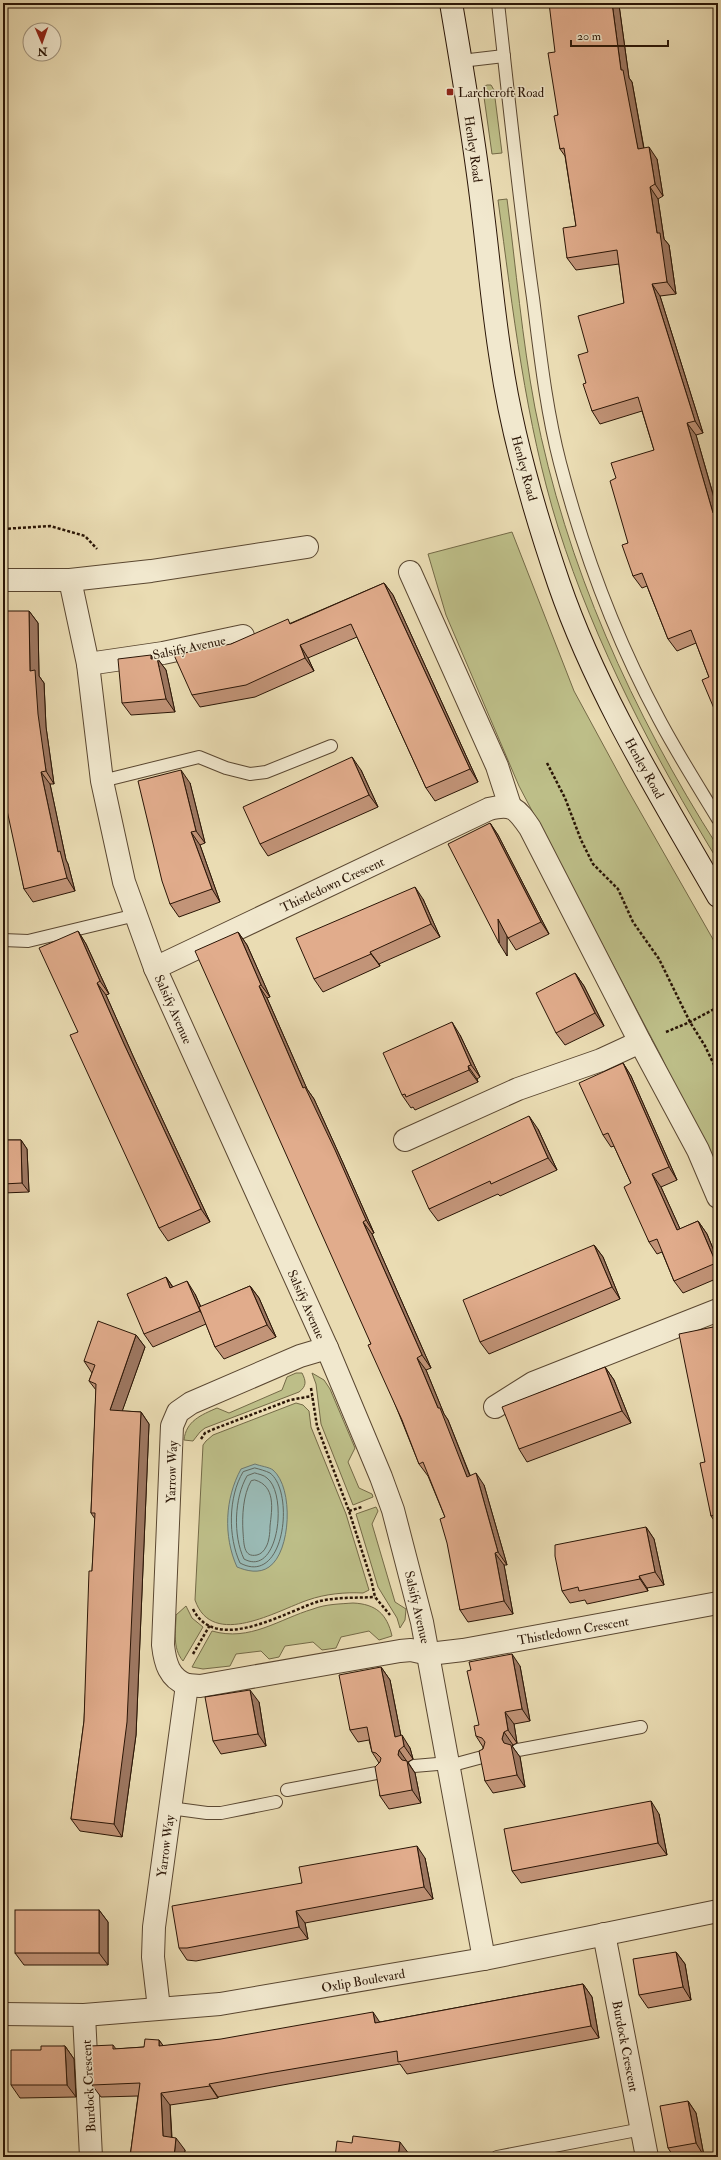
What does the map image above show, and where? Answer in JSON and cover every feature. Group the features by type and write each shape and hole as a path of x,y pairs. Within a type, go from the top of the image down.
{"street":[{"name":"Henley Road","path":"451,3 483,210 501,360 521,456 544,539 579,635 618,719 648,775 718,896"},
{"path":"3,580 70,580 110,576 307,547"},
{"path":"410,572 497,766 510,806 518,811 530,828 640,1042 698,1150 718,1197"},
{"name":"Salsify Avenue","path":"70,580 88,664 102,781 124,882 155,968 327,1348 381,1477 393,1510 414,1586 429,1654 484,1959"},
{"name":"Salsify Avenue","path":"88,664 164,653 243,636"},
{"name":"Thistledown Crescent","path":"155,968 489,809 510,806"},
{"path":"405,1140 518,1089 601,1060 640,1042"},
{"path":"495,1407 533,1383 718,1310"},
{"name":"Yarrow Way","path":"159,2008 153,1943 187,1685 173,1677 170,1672 165,1661 164,1645 172,1432 175,1418 178,1412 191,1403 300,1356 327,1348"},
{"name":"Thistledown Crescent","path":"429,1654 463,1650 718,1603"},
{"path":"187,1685 200,1686 400,1651 411,1650 429,1654"},
{"name":"Oxlip Boulevard","path":"3,2014 84,2015 220,2004 484,1959 718,1911"},
{"name":"Burdock Crescent","path":"604,1934 647,2157"},
{"name":"Burdock Crescent","path":"84,2015 91,2157"}],"lane":[{"path":"498,3 522,222 544,378 560,461 570,496 608,607 629,658 658,718 718,819"},
{"path":"461,61 504,56"},
{"path":"102,781 200,757 226,768 250,774 266,772 331,746"},
{"path":"3,940 28,941 136,915"},
{"path":"518,1750 641,1727"},
{"path":"414,1766 449,1764 486,1756"},
{"path":"287,1790 382,1772"},
{"path":"170,1808 207,1813 221,1813 276,1802"},
{"path":"497,2157 642,2129"}],"path":[{"path":"3,529 50,526 85,536 101,553 110,576"},
{"path":"547,763 565,798 581,840 593,864 618,889 632,922 660,959 690,1022 705,1046 718,1073"},
{"path":"640,1042 690,1022 718,1007"},
{"path":"300,1356 310,1380 317,1426 349,1511 372,1579 375,1597 392,1618 400,1651"},
{"path":"199,1444 205,1434 214,1429 290,1400 312,1396"},
{"path":"192,1606 197,1616 210,1625 226,1629 240,1629 269,1622 322,1601 375,1597"}],"green space":[{"path":"491,85 494,90 502,153 492,154 483,90 483,87"},
{"path":"507,199 530,382 548,467 565,524 584,581 630,690 657,744 718,847 718,861 671,781 628,699 590,615 558,527 537,447 521,365 498,200"},
{"path":"512,532 574,691 625,785 718,948 718,1174 660,1054 519,786 446,615 428,554"},
{"path":"296,1373 302,1373 305,1381 305,1385 299,1392 205,1428 193,1441 184,1440 185,1433 191,1423 205,1413 217,1408 229,1413 282,1390 287,1377"},
{"path":"312,1373 324,1380 330,1389 355,1448 348,1462 359,1488 372,1494 373,1497 353,1505 321,1424 316,1384"},
{"path":"296,1403 303,1405 309,1411 311,1427 346,1514 369,1590 363,1593 321,1596 264,1618 247,1622 230,1625 216,1622 204,1615 195,1600 203,1445 213,1435"},
{"path":"376,1507 378,1511 372,1524 395,1602 406,1609 405,1620 400,1628 397,1618 378,1587 356,1514"},
{"path":"353,1603 368,1605 384,1616 392,1636 379,1640 369,1631 341,1637 336,1648 322,1650 313,1642 285,1646 279,1657 269,1659 261,1651 236,1654 230,1666 203,1669 192,1667 212,1631 226,1634 252,1632 318,1607 333,1604"},
{"path":"186,1606 192,1618 203,1627 183,1661 177,1651 175,1633 176,1615"}],"water":[{"path":"255,1464 273,1470 280,1479 287,1505 287,1520 282,1548 276,1559 269,1567 261,1571 249,1571 237,1567 232,1555 229,1543 228,1517 232,1492 241,1469"}],"building":[{"path":"549,3 612,3 621,70 623,70 638,149 649,147 655,184 650,187 657,233 660,233 667,282 652,284 695,421 687,423 713,513 718,511 718,718 702,680 709,677 691,630 668,639 642,573 633,576 622,545 628,543 610,481 616,478 611,463 654,450 638,397 592,411 583,384 586,383 578,355 588,352 578,316 624,303 617,250 567,258 563,228 576,226 564,148 560,149 554,116 558,115 548,53 555,52"},
{"path":"384,583 470,769 426,788 351,624 300,645 305,658 246,685 192,695 174,655 231,644 288,619 290,624"},
{"path":"3,611 29,611 30,671 35,670 38,714 46,771 41,772 58,852 60,851 67,878 24,889 5,801 7,801 3,771"},
{"path":"151,655 151,659 157,658 166,699 122,703 118,659"},
{"path":"352,757 369,795 260,844 243,807"},
{"path":"181,770 196,831 191,832 212,889 170,904 162,881 138,781"},
{"path":"490,823 541,922 508,938 498,919 499,943 448,844"},
{"path":"415,887 431,924 370,952 371,954 314,979 296,938"},
{"path":"78,931 100,981 97,983 201,1209 159,1228 70,1035 78,1032 39,948"},
{"path":"238,932 261,985 259,986 303,1088 305,1087 366,1220 363,1222 422,1355 417,1358 438,1408 440,1408 467,1477 476,1473 498,1552 495,1553 504,1601 460,1610 447,1543 440,1519 445,1517 423,1462 419,1464 402,1420 368,1345 371,1344 195,951"},
{"path":"575,973 595,1013 556,1033 536,993"},
{"path":"452,1022 471,1065 468,1066 469,1070 406,1097 405,1094 402,1095 383,1053"},
{"path":"623,1063 669,1167 652,1174 677,1230 698,1221 716,1263 674,1281 657,1239 649,1242 624,1187 631,1183 608,1133 603,1135 579,1083"},
{"path":"529,1116 548,1158 491,1184 490,1181 429,1209 412,1171"},
{"path":"3,1140 21,1140 22,1183 3,1184"},
{"path":"594,1245 612,1287 480,1342 463,1300"},
{"path":"166,1277 170,1288 187,1281 200,1311 144,1334 127,1294"},
{"path":"250,1286 267,1325 215,1347 199,1307"},
{"path":"98,1321 136,1335 110,1410 141,1412 127,1722 114,1824 71,1819 84,1721 89,1571 92,1571 95,1513 91,1513 96,1384 89,1381 95,1365 84,1361"},
{"path":"718,1326 718,1514 711,1516 700,1463 705,1462 679,1334"},
{"path":"605,1367 622,1411 519,1449 502,1407"},
{"path":"646,1527 655,1572 639,1576 640,1579 579,1591 578,1587 562,1591 555,1556 555,1545"},
{"path":"512,1654 522,1709 505,1712 508,1730 504,1732 502,1739 504,1743 511,1745 517,1775 485,1781 479,1751 483,1749 485,1742 482,1738 476,1736 474,1726 479,1725 467,1671 471,1670 469,1662"},
{"path":"381,1667 395,1737 402,1735 404,1746 399,1750 398,1755 402,1760 407,1761 412,1790 380,1796 375,1767 380,1762 381,1758 376,1753 372,1752 367,1727 350,1730 339,1675"},
{"path":"250,1690 258,1734 213,1741 205,1697"},
{"path":"651,1801 658,1843 512,1871 504,1829"},
{"path":"417,1846 424,1887 296,1911 299,1927 187,1948 179,1948 172,1906 302,1883 299,1867"},
{"path":"15,1910 99,1910 99,1953 15,1953"},
{"path":"676,1952 683,1987 639,1995 633,1959"},
{"path":"583,1984 591,2026 398,2062 397,2051 209,2084 210,2086 161,2093 163,2136 176,2138 174,2157 130,2157 140,2083 92,2085 90,2046 113,2045 113,2049 144,2047 145,2039 159,2040 159,2046 221,2039 373,2012 375,2023"},
{"path":"41,2046 65,2046 67,2085 11,2085 11,2050 41,2050"},
{"path":"688,2101 696,2143 668,2148 660,2106"},
{"path":"353,2136 400,2142 398,2157 335,2157 337,2141 352,2143"}],"place":[{"name":"Larchcroft Road","path":"450,92"}]}
